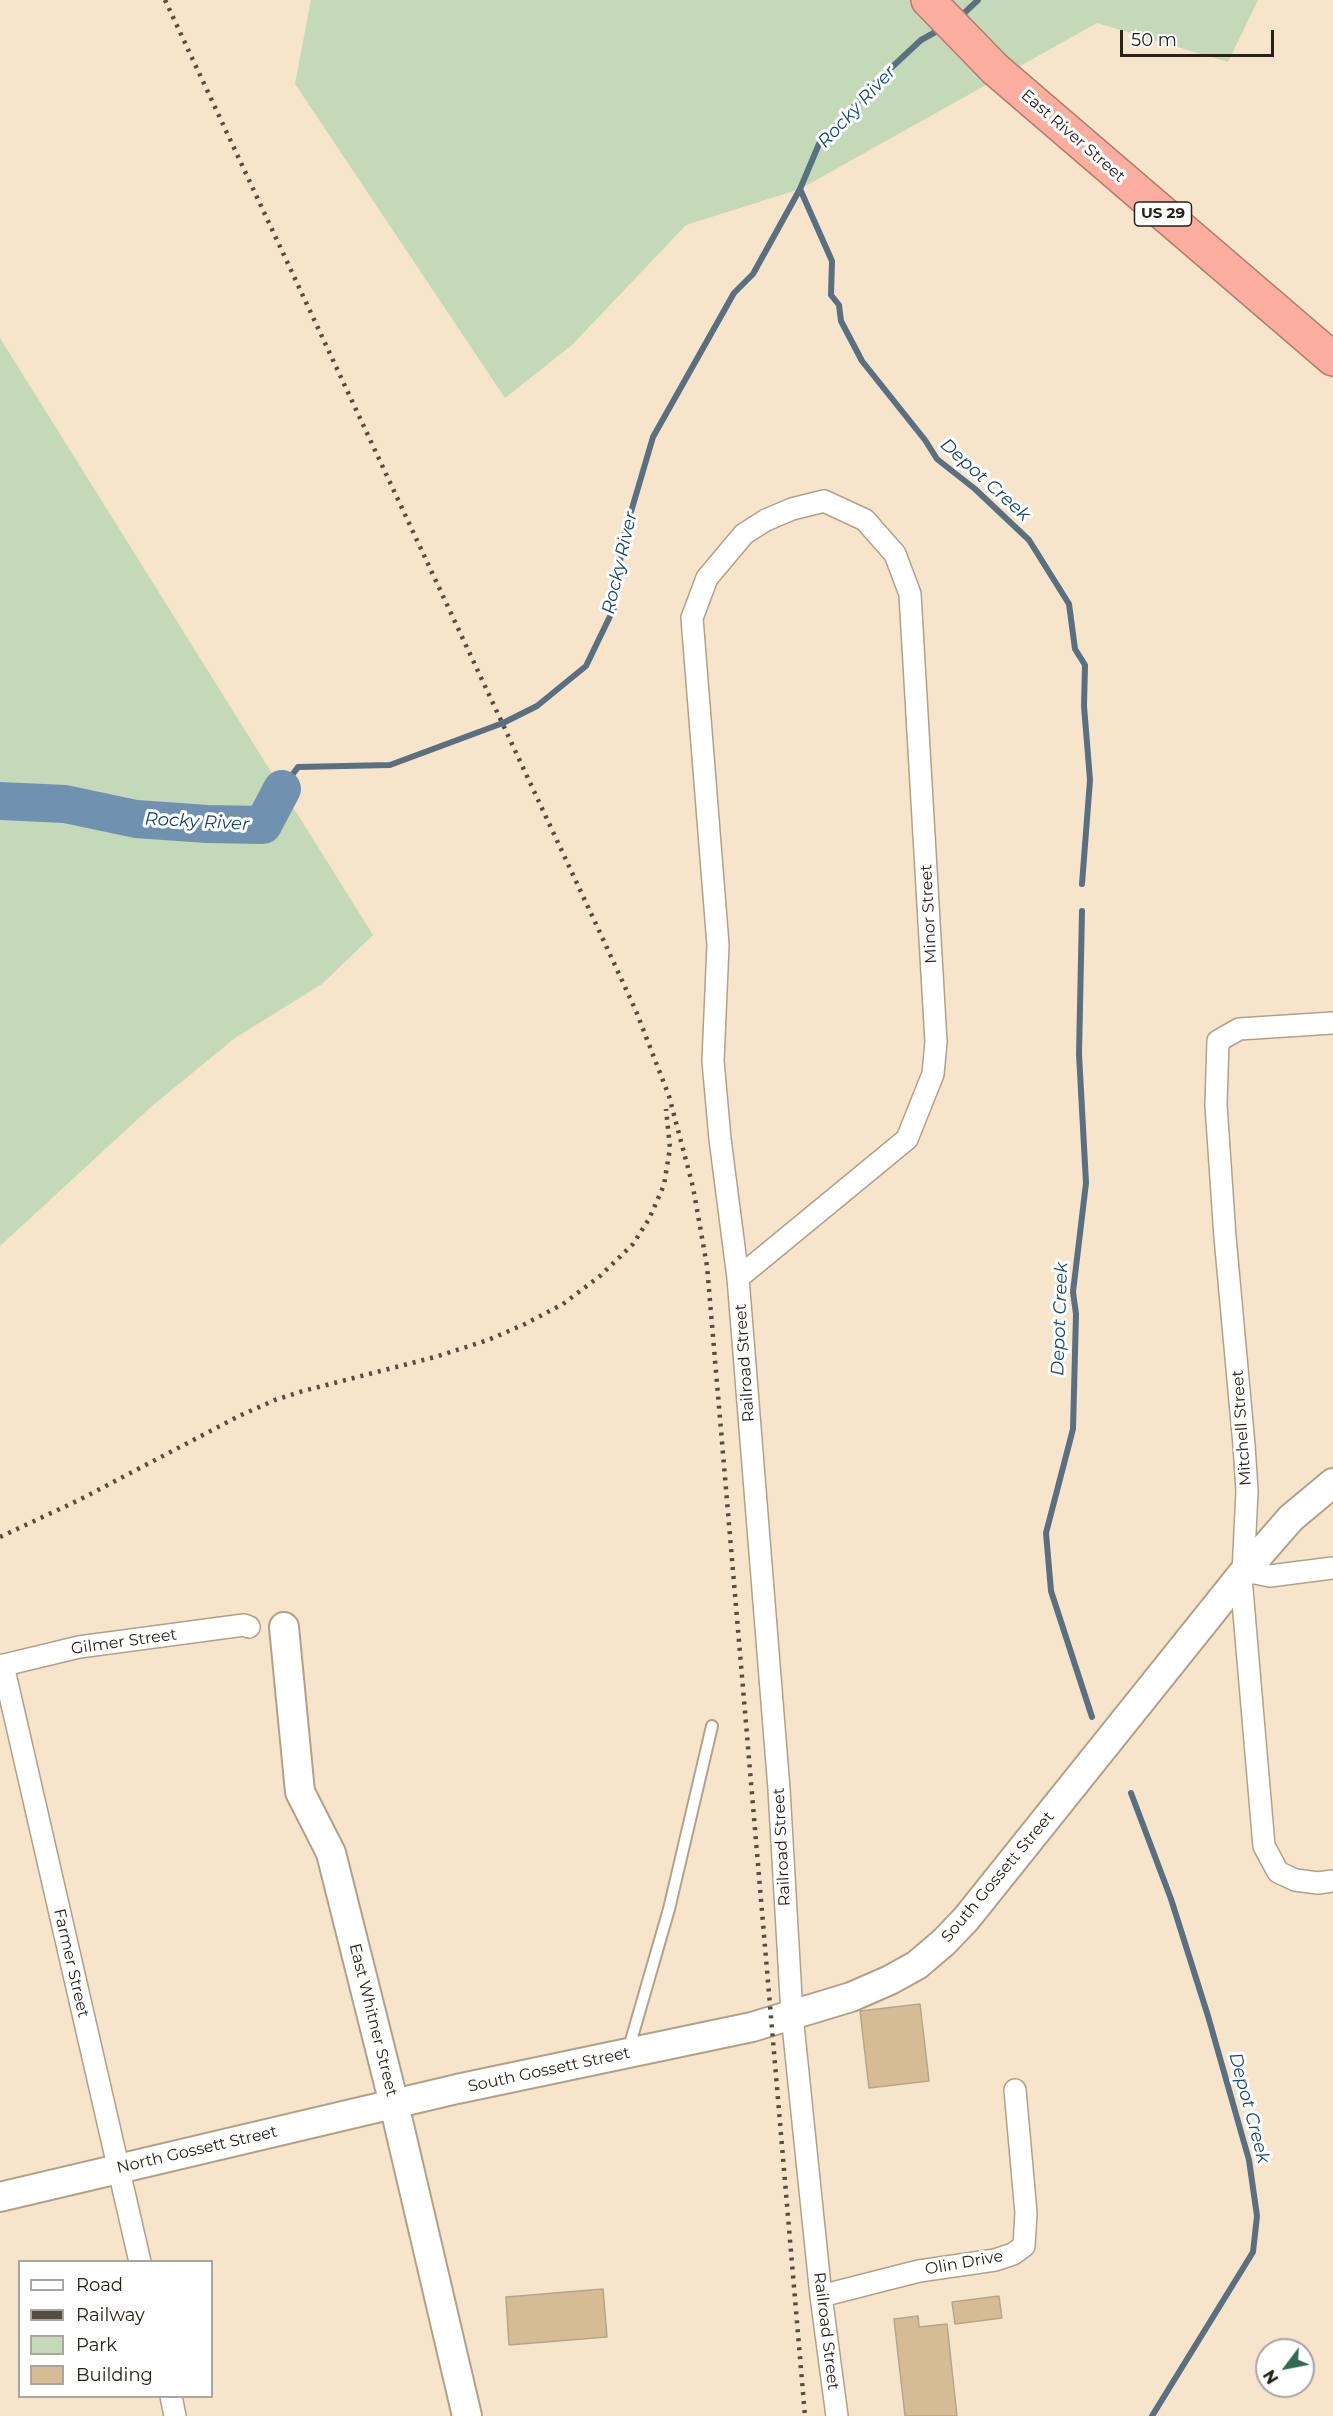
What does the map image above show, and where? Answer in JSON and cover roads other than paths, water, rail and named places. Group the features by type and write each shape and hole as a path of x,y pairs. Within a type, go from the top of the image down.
{"highway":[{"name":"East River Street","path":"928,0 995,69 1333,358"}],"main road":[{"name":"South Gossett Street","path":"394,2104 711,2036 792,2015 851,1997 917,1965 966,1919 1243,1573 1291,1518 1333,1483"},
{"name":"East Whitner Street","path":"284,1627 300,1792 331,1853 394,2104 467,2416"},
{"name":"North Gossett Street","path":"0,2197 394,2104"}],"street":[{"name":"Minor Street","path":"824,501 865,520 895,554 910,594 936,1042 933,1074 908,1138 738,1278 720,1139 713,1061 718,945 692,618 707,579 744,534 766,520 792,509 824,501"},
{"name":"Mitchell Street","path":"1333,1023 1239,1029 1218,1041 1216,1105 1247,1491 1241,1578 1264,1846 1278,1872 1295,1880 1318,1883 1333,1881"},
{"name":"Railroad Street","path":"738,1278 779,1788 792,2015 821,2296 837,2416"},
{"path":"1243,1573 1270,1576 1333,1568"},
{"name":"Gilmer Street","path":"2,1666 79,1647 244,1625 249,1627"},
{"name":"Farmer Street","path":"2,1666 140,2260"},
{"name":"Olin Drive","path":"821,2296 919,2271 995,2260 1013,2254 1024,2246 1026,2213 1015,2090"},
{"path":"171,2398 175,2416"}],"lane":[{"path":"627,2054 669,1909 712,1726"}],"waterway":[{"name":"Rocky River","path":"960,17 978,0"},
{"name":"Rocky River","path":"282,789 298,767 390,765 503,723 537,706 586,666 614,608 623,539 653,437 734,293 753,274 800,189 819,144 876,82 921,40 941,29"},
{"name":"Depot Creek","path":"800,189 832,261 831,295 839,305 841,321 862,361 925,440 937,459 975,489 1029,540 1069,604 1075,649 1085,665 1084,706 1090,780 1082,884"},
{"name":"Rocky River","path":"0,801 65,804 136,819 263,825 282,789"},
{"name":"Depot Creek","path":"1082,911 1079,1054 1086,1183 1073,1292 1076,1314 1073,1429 1046,1533 1051,1591 1092,1717"},
{"name":"Depot Creek","path":"1131,1793 1171,1899 1208,2016 1249,2160 1257,2216 1253,2252 1152,2416"}],"railway":[{"path":"165,0 602,937 636,1011 669,1096 693,1187 707,1266 805,2416"},
{"path":"0,1537 79,1500 239,1416 275,1400 435,1357 488,1340 563,1304 600,1276 633,1244 649,1219 664,1185 670,1148 666,1109"}]}
